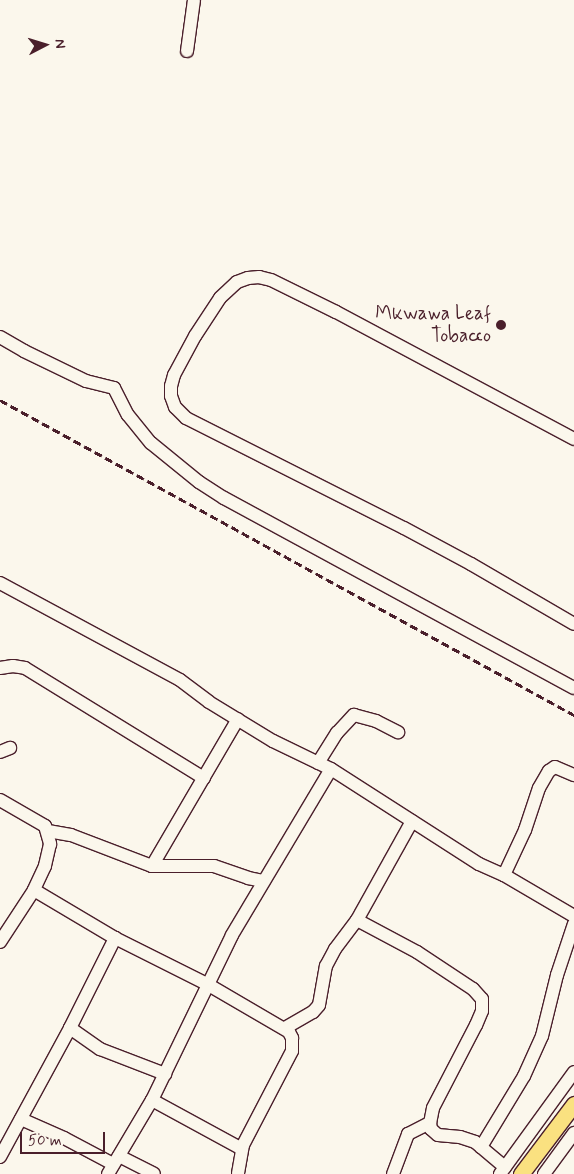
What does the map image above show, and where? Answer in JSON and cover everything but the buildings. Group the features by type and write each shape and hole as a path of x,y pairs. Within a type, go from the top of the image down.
{"main road":[{"path":"521,1174 574,1104"}],"street":[{"path":"187,51 194,0"},
{"path":"574,439 336,312 271,280 259,277 237,282 220,298 195,336 174,374 171,386 171,396 175,407 186,418 404,528 471,564 574,624"},
{"path":"0,337 24,351 86,381 114,388 128,415 151,444 199,482 224,498 574,688"},
{"path":"0,583 180,680 273,741 331,769 456,851 574,916"},
{"path":"0,668 13,666 25,668 204,778"},
{"path":"318,763 337,733 354,715 376,721 398,732"},
{"path":"152,866 238,719"},
{"path":"504,876 526,830 540,788 549,771 555,767 574,775"},
{"path":"113,1165 152,1100 232,935 331,769"},
{"path":"0,800 40,823 48,831 71,835 152,866 214,866 248,878 264,881"},
{"path":"285,1028 313,1012 319,1005 326,966 335,949 357,920 412,821"},
{"path":"0,942 34,890 45,866 50,844 48,831"},
{"path":"34,890 115,938 207,984 285,1028 292,1038 292,1051 242,1150 238,1174 230,1174"},
{"path":"357,920 410,948 473,989 482,999 482,1011 476,1025 432,1108 431,1129 438,1135 460,1137 481,1147 503,1170 574,1072"},
{"path":"481,1147 524,1076 542,1036 557,975 574,924"},
{"path":"0,1156 70,1028 115,938"},
{"path":"70,1028 100,1049 165,1074"},
{"path":"152,1100 242,1150"},
{"path":"21,1119 57,1134 113,1165 154,1174"},
{"path":"392,1174 408,1134 430,1124"},
{"path":"544,1174 574,1133"}],"railway":[{"path":"0,400 574,715"}],"place":[{"name":"Mkwawa Leaf Tobacco","path":"501,325"}]}
